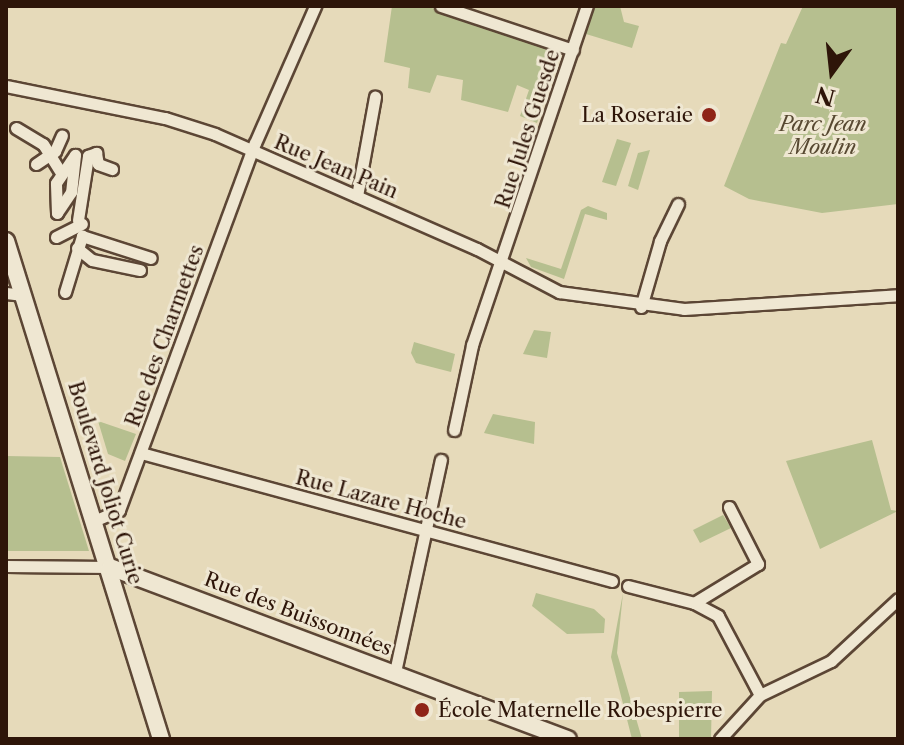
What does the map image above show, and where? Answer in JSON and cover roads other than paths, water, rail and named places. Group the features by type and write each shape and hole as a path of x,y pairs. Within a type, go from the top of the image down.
{"street":[{"name":"Rue des Charmettes","path":"96,520 119,510 252,155 315,6"},
{"path":"441,6 573,50"},
{"name":"Rue Jules Guesde","path":"454,430 472,345 587,6"},
{"name":"Rue Jean Pain","path":"6,86 165,118 357,196 502,262 545,288 641,307 684,309 898,295"},
{"path":"357,196 375,97"},
{"path":"16,128 52,154 59,175 71,192"},
{"path":"36,164 52,154 62,135"},
{"path":"65,292 81,231 88,156 96,153 98,164 112,169"},
{"path":"75,155 71,192 65,206 57,213 59,175 75,155"},
{"path":"641,307 660,241 678,204"},
{"path":"65,206 81,231 92,260 140,270"},
{"path":"81,231 90,212"},
{"path":"56,237 81,231 100,241 151,258"},
{"name":"Boulevard Joliot Curie","path":"6,241 13,287 96,520 161,739"},
{"path":"90,255 100,241"},
{"name":"Rue Lazare Hoche","path":"141,453 612,581"},
{"path":"395,672 441,460"},
{"path":"694,603 758,564 729,507"},
{"name":"Rue des Buissonnées","path":"6,566 110,567 568,739"},
{"path":"628,586 694,603 726,624 760,695"},
{"path":"720,739 760,695 831,661 898,599"}],"place":[{"name":"La Roseraie","path":"709,115"},
{"name":"École Maternelle Robespierre","path":"422,710"}],"park label":[{"name":"Parc Jean Moulin","path":"823,136"}]}
